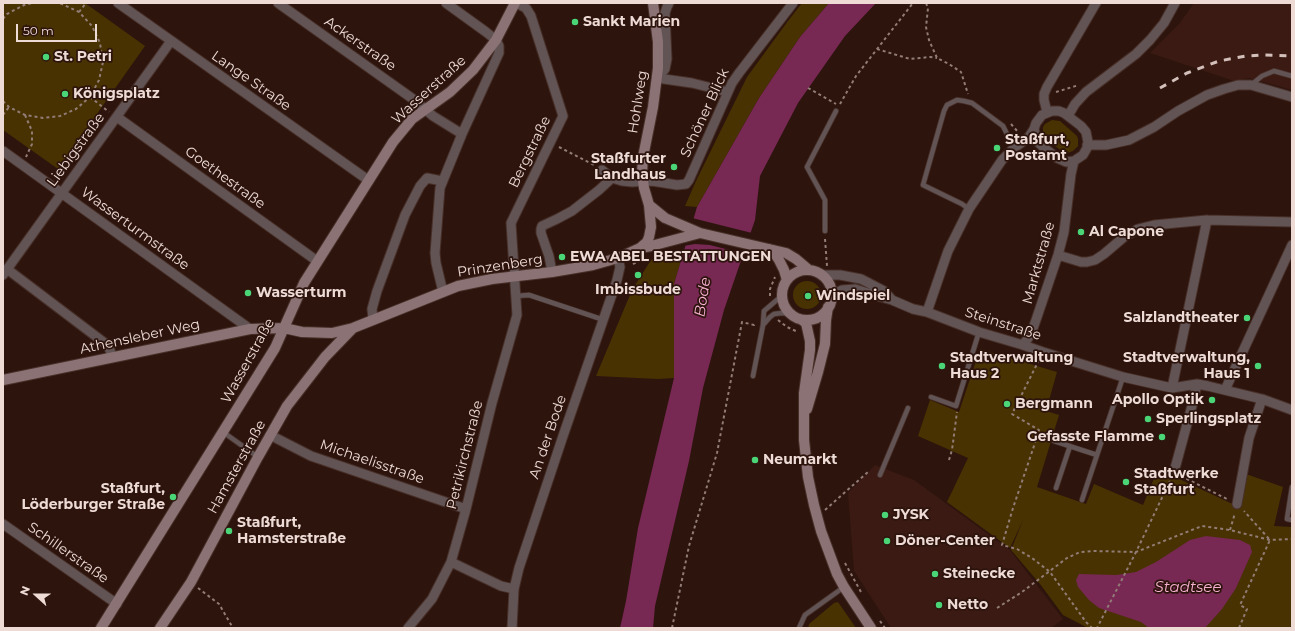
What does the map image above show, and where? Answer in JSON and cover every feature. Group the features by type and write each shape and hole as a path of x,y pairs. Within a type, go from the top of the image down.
{"main road":[{"name":"Wasserstraße","path":"101,628 275,348 304,283 393,142 412,119 450,92 473,70 496,40 515,3"},
{"name":"Hohlweg","path":"640,248 647,242 651,232 649,205 643,182 643,157 657,78 658,42 653,3"},
{"path":"649,205 665,218 700,233 786,253 809,270"},
{"name":"Prinzenberg","path":"284,328 302,332 332,334 353,328 458,286 475,282 593,265 618,258 640,248 700,233"},
{"path":"765,247 779,260 787,280"},
{"path":"804,420 825,344 826,320 830,302 830,286 824,271 809,270 797,272 787,280 782,294 784,306 791,314 806,323 810,341 804,393 804,420 804,440 808,477 814,505 829,555 844,587 871,628"},
{"path":"802,320 818,317 826,311 830,302"},
{"name":"Athensleber Weg","path":"3,380 250,329 284,328"},
{"name":"Hamsterstraße","path":"160,628 191,582 286,406 325,357 353,328"}],"street":[{"name":"Lange Straße","path":"118,3 368,180"},
{"name":"Ackerstraße","path":"278,3 426,109 433,116 462,134"},
{"path":"443,292 435,252 439,195 442,181 499,53 499,46 496,40 446,3"},
{"name":"Bergstraße","path":"514,276 511,223 563,116 531,16 526,8 515,3"},
{"path":"657,78 665,69 667,61 666,13 669,3"},
{"name":"Schöner Blick","path":"643,182 656,181 677,185 686,184 702,152 728,92 739,73 793,3"},
{"path":"1048,112 1044,100 1046,87 1096,3"},
{"path":"1068,116 1075,104 1086,92 1130,58 1150,40 1164,23 1175,3"},
{"name":"Liebigstraße","path":"5,272 171,41"},
{"path":"657,78 692,83 728,92"},
{"path":"1087,145 1106,145 1129,140 1154,127 1178,111 1207,95 1238,85 1251,85 1292,97"},
{"path":"927,312 948,251 969,209 1002,160 1014,148 1030,137 1038,120 1042,115 1048,112 1059,111 1080,126 1086,132 1087,145 1083,155 1074,161 1064,161 1051,154 1037,141 1034,129"},
{"name":"Goethestraße","path":"117,117 317,261"},
{"name":"Wasserturmstraße","path":"3,151 250,329"},
{"name":"Marktstraße","path":"1022,344 1031,334 1058,256 1064,232 1074,161"},
{"path":"602,170 612,178 622,181 643,182"},
{"path":"373,320 372,309 377,291 405,215 420,186 427,178 442,181"},
{"path":"552,272 549,256 540,229 542,226 572,211 595,194 612,178"},
{"path":"1058,256 1081,262 1095,260 1124,237 1138,229 1154,225 1207,220 1292,222"},
{"path":"1172,388 1207,220"},
{"path":"1226,390 1292,245"},
{"name":"An der Bode","path":"512,628 514,589 519,568 619,274 618,258"},
{"name":"Steinstraße","path":"824,271 861,279 884,291 892,300"},
{"path":"5,272 106,344 110,350 112,358"},
{"name":"Petrikirchstraße","path":"408,628 432,599 451,562 466,509 492,404 516,322 517,309 514,276"},
{"name":"Steinstraße","path":"830,302 835,294 842,290 850,288 862,290 914,309 927,312 979,332 1022,344 1123,377 1172,388 1197,384 1262,399 1292,410"},
{"path":"1174,472 1197,384"},
{"path":"1237,504 1249,438 1262,399"},
{"name":"Michaelisstraße","path":"270,435 311,456 466,509"},
{"name":"Schillerstraße","path":"3,524 117,604"},
{"path":"451,562 501,586 514,589"}],"lane":[{"path":"1251,85 1262,76 1274,71 1292,76"},
{"path":"969,209 923,185 947,105 957,100 972,103 1003,126 1014,148"},
{"path":"825,232 825,200 807,167 836,111"},
{"path":"753,376 763,325 764,311 782,294"},
{"path":"516,296 529,295 604,320"},
{"path":"763,325 774,314 791,314"},
{"path":"931,397 956,406 979,332"},
{"path":"1082,500 1123,377"},
{"path":"880,474 908,408"},
{"path":"223,432 258,456"},
{"path":"1054,441 1097,455"},
{"path":"1056,488 1070,446"},
{"path":"1292,487 1287,519 1292,520"},
{"path":"799,628 805,616 844,587"}],"path":[{"path":"3,19 7,14 24,5 32,3"},
{"path":"3,101 10,107 25,115 43,118 60,116 76,109 90,97 99,80 103,62 100,43 92,26 79,12 57,3"},
{"path":"79,12 86,3"},
{"path":"808,88 839,105 856,76 913,3"},
{"path":"926,3 928,8 926,27 929,40 937,58"},
{"path":"877,49 910,59 930,57 937,58 949,64 961,72 969,96"},
{"path":"90,97 117,117"},
{"path":"3,115 10,107"},
{"path":"23,165 32,144 32,131 25,115"},
{"path":"1011,123 1018,132"},
{"path":"550,143 602,170"},
{"path":"824,271 825,232"},
{"path":"766,301 770,296"},
{"path":"672,628 689,546 717,453 742,322 754,325 756,317"},
{"path":"1043,352 1012,414 1039,430 1002,545 1017,549 1050,572 1092,628"},
{"path":"949,460 958,413 956,406"},
{"path":"822,504 824,511 869,471"},
{"path":"1097,628 1136,552 1174,472 1237,504 1270,540"},
{"path":"1230,530 1237,504"},
{"path":"997,608 1022,592 1067,558 1080,552 1136,552 1202,526 1230,530 1270,540 1292,539"},
{"path":"1239,628 1247,609 1240,605 1270,540"},
{"path":"843,559 863,596"},
{"path":"191,582 219,604 233,628"},
{"path":"876,615 885,628"}],"shaded area":[{"name":"Königsplatz","path":"3,3 85,3 145,46 58,169 3,130"},
{"path":"802,3 829,3 800,37 759,98 697,207 685,206 747,77"},
{"path":"1194,3 1292,3 1292,90 1249,78 1234,81 1150,53 1179,24"},
{"path":"1052,120 1060,121 1077,136 1078,146 1073,151 1067,153 1063,152 1045,138 1043,135 1043,127"},
{"path":"684,251 674,284 674,378 658,379 596,376 632,290 651,260"},
{"path":"807,281 817,285 821,295 817,305 807,309 797,305 793,295 797,285"},
{"path":"980,349 1057,372 1046,411 1059,415 1037,487 1086,504 1094,484 1143,505 1158,469 1241,508 1246,474 1283,487 1274,526 1292,527 1292,624 1290,628 1088,628 1063,615 1040,584 1011,550 1023,520 1010,548 947,502 968,458 918,436 930,400 959,412"},
{"path":"875,465 914,480 1010,550 1063,619 1051,628 891,628 854,571 848,493"},
{"path":"838,602 856,628 808,628 809,624 834,603"}],"water":[{"name":"Bode","path":"829,3 876,3 845,36 798,103 760,176 755,220 724,310 703,388 689,461 655,606 653,628 620,628 638,528 674,378 674,284 697,207 759,98 800,37"},
{"name":"Stadtsee","path":"1206,536 1240,540 1250,545 1252,552 1236,588 1222,609 1205,628 1149,628 1141,622 1099,608 1089,600 1078,587 1076,580 1079,574 1116,575 1136,572 1156,562 1190,540"}],"pier":[{"path":"692,218 752,233 745,254 710,245 695,244 683,246"}],"railway":[{"path":"1160,88 1187,73 1219,61 1246,56 1292,56"}],"place":[{"name":"Sankt Marien","path":"575,22"},
{"name":"St. Petri","path":"46,57"},
{"name":"Königsplatz","path":"65,94"},
{"name":"Staßfurt, Postamt","path":"997,148"},
{"name":"Staßfurter Landhaus","path":"674,167"},
{"name":"Al Capone","path":"1081,232"},
{"name":"EWA ABEL BESTATTUNGEN","path":"562,257"},
{"name":"Imbissbude","path":"638,275"},
{"name":"Wasserturm","path":"248,293"},
{"name":"Windspiel","path":"808,296"},
{"name":"Salzlandtheater","path":"1247,318"},
{"name":"Stadtverwaltung Haus 2","path":"942,366"},
{"name":"Stadtverwaltung, Haus 1","path":"1258,366"},
{"name":"Apollo Optik","path":"1212,400"},
{"name":"Bergmann","path":"1007,404"},
{"name":"Sperlingsplatz","path":"1148,419"},
{"name":"Gefasste Flamme","path":"1162,437"},
{"name":"Neumarkt","path":"755,460"},
{"name":"Stadtwerke Staßfurt","path":"1126,482"},
{"name":"Staßfurt, Löderburger Straße","path":"173,497"},
{"name":"JYSK","path":"885,515"},
{"name":"Staßfurt, Hamsterstraße","path":"229,531"},
{"name":"Döner-Center","path":"887,541"},
{"name":"Steinecke","path":"935,574"},
{"name":"Netto","path":"939,605"}]}
